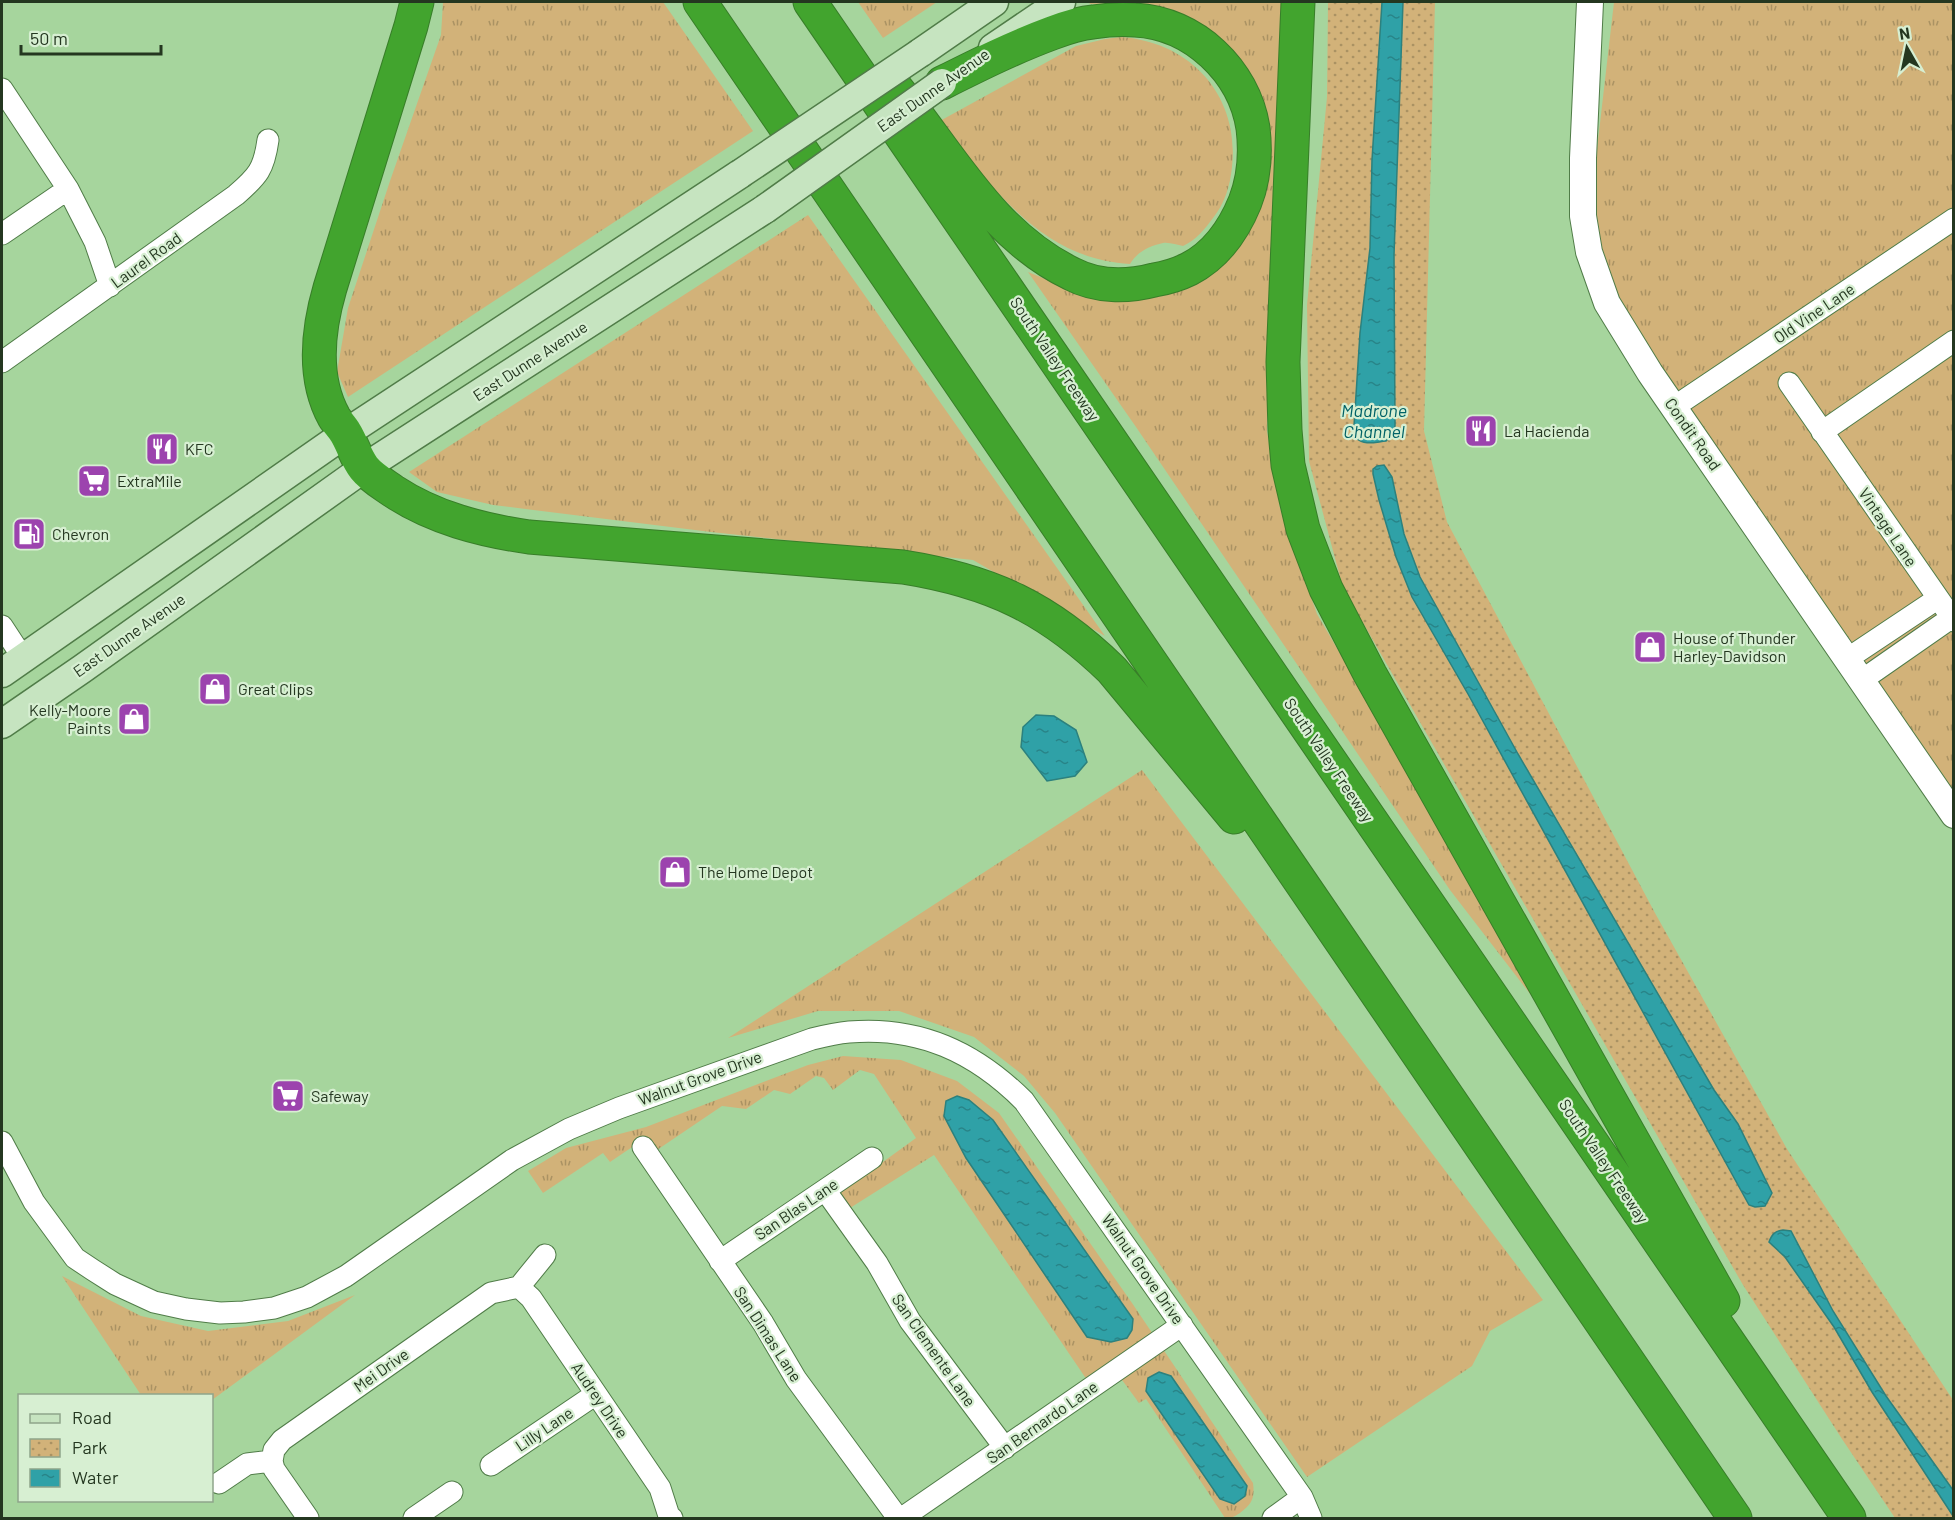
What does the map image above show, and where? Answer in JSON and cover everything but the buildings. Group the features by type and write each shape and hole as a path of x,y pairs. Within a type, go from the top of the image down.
{"highway":[{"path":"417,2 322,314 319,338 320,365 325,390 334,416 346,433 364,468 382,484 406,500 454,520 496,532 529,537 903,567 942,573 1007,595 1064,629 1112,670 1354,959"},
{"path":"700,2 1735,1518"},
{"name":"South Valley Freeway","path":"810,2 1849,1518"},
{"path":"825,2 895,87 994,217 1041,257 1084,280 1124,286 1177,274 1200,262 1219,245 1230,231 1242,208 1251,182 1254,150 1251,113 1246,99 1223,63 1191,37 1172,29 1155,23 1135,20 1092,22 1070,27 1024,43 942,83"},
{"path":"1298,2 1283,394 1288,465 1303,529 1326,589 1370,674 1724,1301 1741,1360"}],"main road":[{"path":"12,665 346,433 740,174 994,2"},
{"name":"East Dunne Avenue","path":"2,724 364,468 765,209 942,83 1061,2"}],"street":[{"name":"Condit Road","path":"1590,2 1582,159 1583,216 1589,252 1607,303 1627,338 1953,815"},
{"path":"2,89 68,189 95,242 110,286"},
{"name":"Laurel Road","path":"2,362 236,195 254,178 265,160 268,140"},
{"path":"2,234 68,189"},
{"name":"Old Vine Lane","path":"1674,407 1953,219"},
{"path":"1822,432 1953,341"},
{"name":"Vintage Lane","path":"1789,383 1952,620"},
{"path":"1847,659 1936,599"},
{"path":"1862,680 1952,620"},
{"path":"2,626 12,665"},
{"name":"Walnut Grove Drive","path":"2,1142 34,1202 75,1258 115,1284 154,1302 220,1313 244,1312 274,1308 307,1297 346,1276 512,1160 590,1119 812,1039 847,1032 882,1031 916,1036 949,1047 978,1062 1004,1081 1024,1101 1302,1497 1311,1518"},
{"name":"San Dimas Lane","path":"643,1147 763,1323 796,1379 900,1518"},
{"name":"San Blas Lane","path":"720,1261 872,1158"},
{"name":"San Clemente Lane","path":"825,1190 877,1263 910,1321 1005,1448"},
{"path":"519,1287 545,1255"},
{"name":"Audrey Drive","path":"519,1287 531,1298 660,1488 669,1518"},
{"name":"Mei Drive","path":"272,1461 274,1449 282,1440 309,1420 491,1293 519,1287"},
{"name":"San Bernardo Lane","path":"900,1518 1005,1448 1182,1324"},
{"name":"Lilly Lane","path":"491,1465 596,1394"},
{"path":"219,1484 247,1464 272,1461 274,1469 308,1518"},
{"path":"414,1518 452,1492"},
{"path":"1273,1518 1302,1497"}],"green space":[{"path":"443,2 663,2 753,131 348,397 337,372 348,308 441,35"},
{"path":"858,2 937,2 883,38"},
{"path":"1092,2 1282,2 1267,431 1280,508 1317,614 1548,1009 1544,1012 1450,890 1028,272 1073,290 1204,273 1268,129 1139,4 1089,4"},
{"path":"1328,2 1435,2 1424,431 1447,522 1655,913 1787,1149 1953,1400 1953,1518 1895,1518 1842,1439 1743,1285 1343,588 1309,461 1307,305 1327,97"},
{"path":"1614,2 1953,2 1953,800 1615,313 1591,201"},
{"path":"1121,37 1146,41 1169,49 1206,77 1219,96 1228,117 1232,141 1232,167 1228,188 1221,206 1207,226 1188,244 1183,246 1165,243 1153,246 1140,253 1130,264 1098,259 1069,248 1043,233 998,193 938,122 1076,46"},
{"path":"808,215 1105,636 973,560 711,532 493,505 437,492 409,472"},
{"path":"1142,770 1543,1300 1490,1331 1472,1366 1307,1477 1055,1113 1024,1076 974,1037 899,1011 818,1011 728,1038"},
{"path":"843,1056 901,1060 957,1081 999,1113 1132,1303 1253,1483 1252,1500 1244,1510 1225,1518 1146,1399 1139,1403 1111,1365 1087,1380 934,1155 850,1208 840,1193 916,1138 874,1074 860,1070 833,1090 824,1078 816,1076 790,1094 774,1090 746,1109 722,1106 657,1150 647,1137 610,1162 603,1153 543,1193 528,1171 566,1148 646,1127 808,1065"},
{"path":"62,1276 141,1316 208,1331 288,1321 355,1295 213,1399 213,1394 140,1394"}],"water":[{"name":"Madrone Channel","path":"1382,2 1403,2 1394,255 1395,426 1386,441 1370,443 1356,438 1354,426 1360,333 1370,248 1372,160"},
{"name":"Madrone Channel","path":"1384,465 1392,477 1404,534 1420,577 1518,754 1714,1090 1738,1124 1772,1193 1765,1206 1749,1205 1468,694 1412,597 1396,557 1373,474 1373,469"},
{"path":"1036,715 1054,716 1076,730 1087,762 1075,776 1047,781 1021,747 1023,727"},
{"path":"957,1096 969,1100 993,1120 1133,1319 1132,1330 1127,1338 1111,1342 1087,1337 966,1158 944,1116 946,1101"},
{"path":"1783,1230 1791,1231 1833,1311 1886,1396 1953,1490 1953,1516 1872,1392 1834,1327 1785,1257 1769,1242 1774,1233"},
{"path":"1159,1372 1171,1376 1247,1486 1245,1496 1234,1504 1220,1499 1146,1391 1148,1378"}],"place":[{"name":"La Hacienda","path":"1481,431"},
{"name":"KFC","path":"162,449"},
{"name":"ExtraMile","path":"94,481"},
{"name":"Chevron","path":"29,534"},
{"name":"House of Thunder Harley-Davidson","path":"1650,647"},
{"name":"Great Clips","path":"215,689"},
{"name":"Kelly-Moore Paints","path":"134,719"},
{"name":"The Home Depot","path":"675,872"},
{"name":"Safeway","path":"288,1096"}]}
